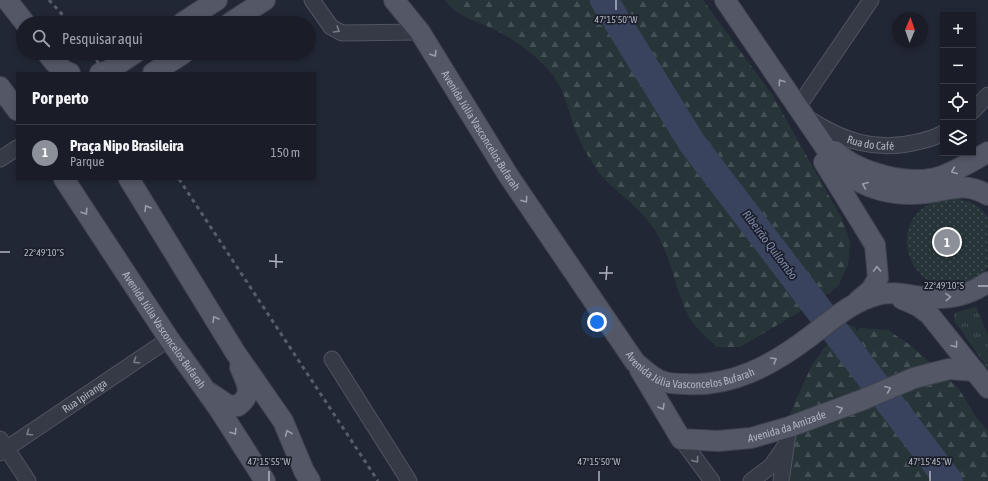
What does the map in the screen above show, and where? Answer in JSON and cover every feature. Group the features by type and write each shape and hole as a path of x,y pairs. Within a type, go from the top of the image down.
{"main road":[{"path":"7,0 19,16"},
{"path":"193,16 217,0"},
{"path":"241,16 265,0"},
{"name":"Avenida Júlia Vasconcelos Bufarah","path":"379,0 420,32"},
{"name":"Avenida Júlia Vasconcelos Bufarah","path":"394,0 420,32 508,175 635,362 659,380 665,382 702,385 727,381 756,371 817,332 851,306 879,294 902,293 930,298 954,297 978,289 988,282"},
{"path":"725,0 840,170 851,179 879,190 902,194 926,194 962,186 988,195"},
{"path":"52,60 68,72"},
{"path":"103,72 124,60"},
{"path":"155,72 173,60"},
{"path":"0,87 16,109"},
{"path":"800,111 814,144 830,175 875,245 878,278 871,290 851,306"},
{"path":"819,137 837,154 855,165 893,177 917,179 940,177 960,168 988,152"},
{"name":"Avenida Júlia Vasconcelos Bufarah","path":"65,180 169,339 204,388 265,481"},
{"path":"130,180 235,352 283,421 304,471 310,481"},
{"path":"879,294 905,300 918,306 929,314 988,388"},
{"path":"204,388 228,405 238,406 246,400 248,390 235,352"},
{"path":"635,362 681,439"},
{"name":"Avenida da Amizade","path":"681,439 718,441 788,436 862,400 914,378 949,369 975,371"}],"street":[{"path":"312,0 331,27 342,33 420,32"},
{"path":"800,111 871,0"},
{"path":"976,108 988,95"},
{"name":"Rua do Café","path":"800,111 830,132 861,144 899,147 940,135"},
{"path":"0,159 16,149"},
{"name":"Rua Ipiranga","path":"2,447 169,339"},
{"path":"332,359 409,481"},
{"path":"751,481 771,466 788,436"},
{"path":"781,481 788,436"},
{"path":"681,439 712,479"},
{"path":"2,447 28,481"}],"green space":[{"path":"445,0 703,0 773,96 842,219 850,242 848,265 838,286 820,300 740,347 717,347 692,321 686,311 668,257 652,226 640,212 601,175 588,156 580,141 561,88 551,73 539,60 517,43 493,29 467,18 450,6"},
{"path":"947,197 959,199 976,205 988,218 988,267 981,275 967,283 948,287 931,282 918,271 909,256 907,239 911,222 924,207"},
{"path":"976,307 988,335 988,369 954,320 954,313"},
{"path":"849,325 855,327 857,332 860,328 888,330 910,345 959,389 976,417 988,431 988,481 789,481 772,464 779,438 812,365 824,348"}],"waterway":[{"name":"Ribeirão Quilombo","path":"604,0 692,143 949,481"}],"railway":[{"path":"49,0 64,16"},
{"path":"97,60 104,72"},
{"path":"180,180 378,481"}],"place":[{"name":"Praça Nipo Brasileira","path":"947,242"}]}
